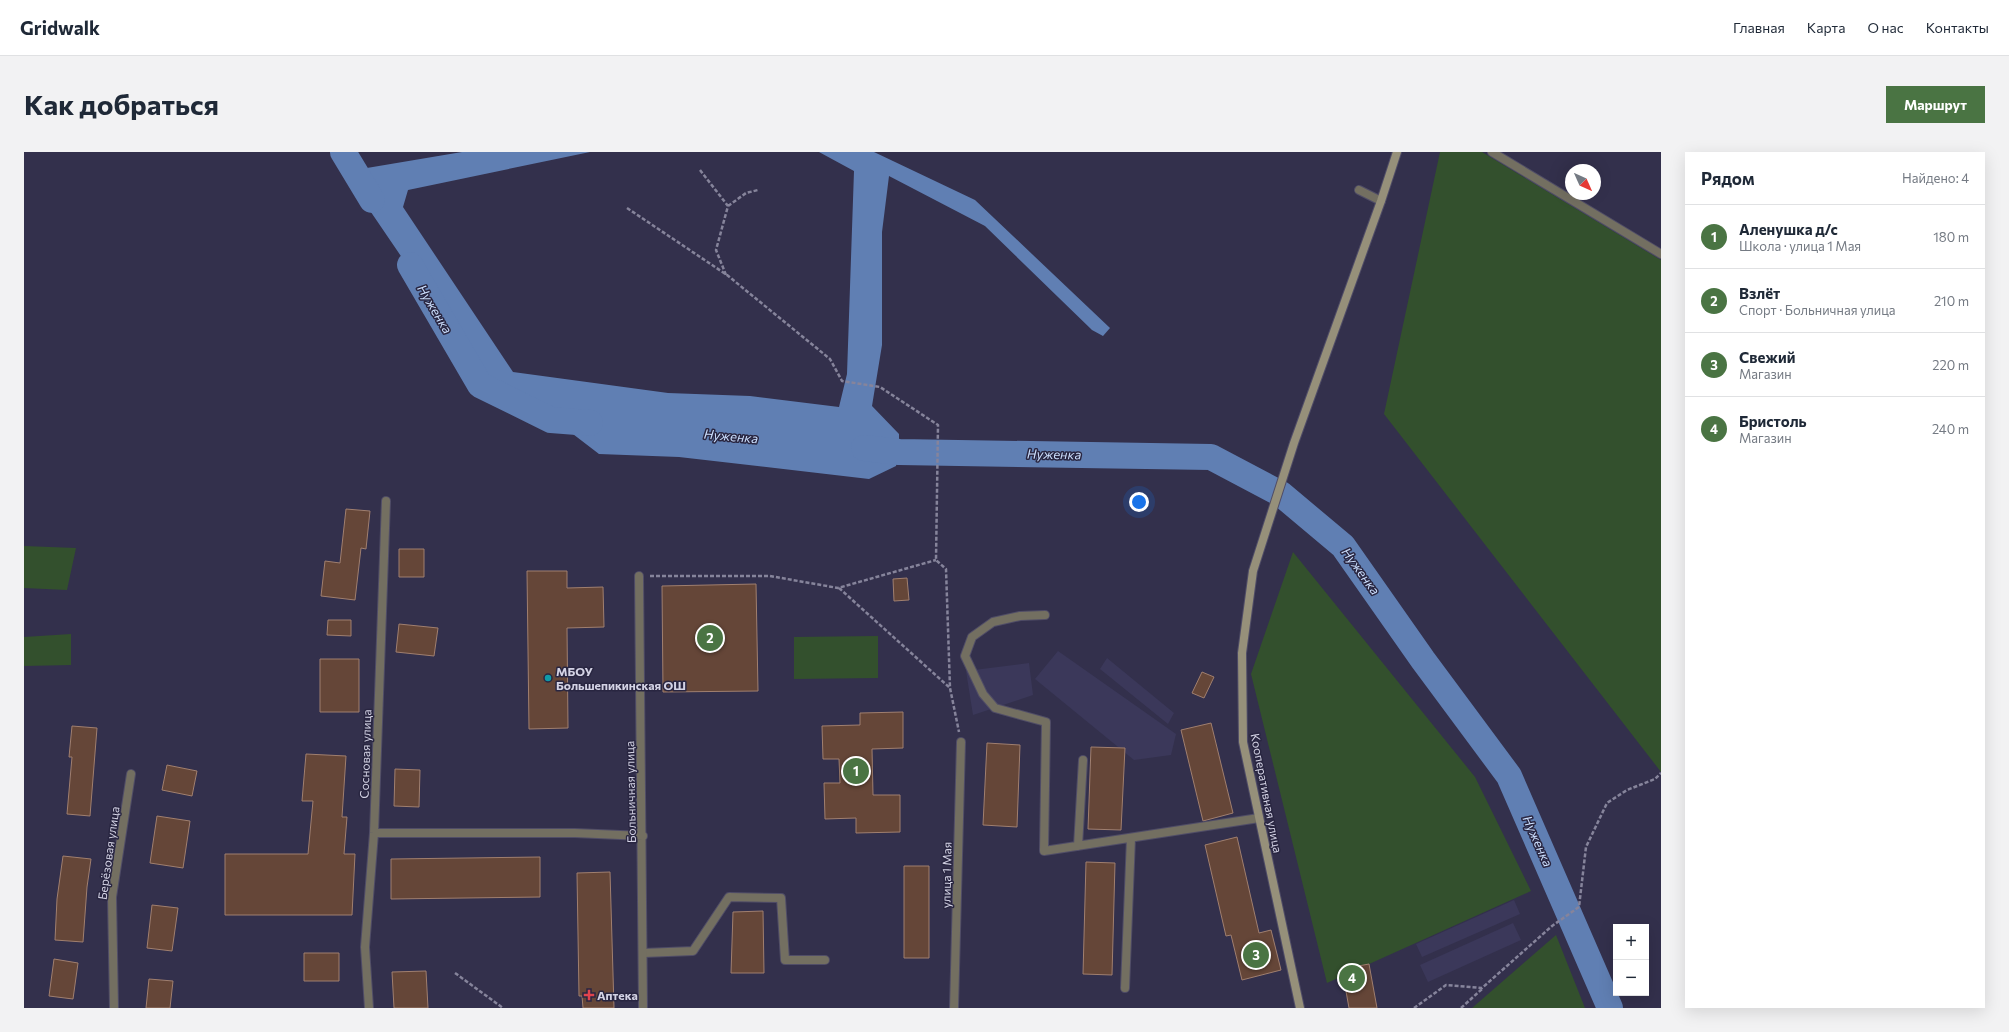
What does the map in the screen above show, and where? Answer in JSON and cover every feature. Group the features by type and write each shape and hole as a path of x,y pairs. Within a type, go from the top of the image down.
{"street":[{"name":"Кооперативная улица","path":"1300,1008 1243,742 1242,653 1253,571 1294,443 1381,201 1397,152"},
{"path":"1492,152 1661,254"},
{"path":"1359,190 1381,201"},
{"name":"Сосновая улица","path":"369,1008 365,947 374,833 386,501"},
{"name":"Больничная улица","path":"639,576 643,836 643,1008"},
{"path":"1045,615 1020,616 993,622 972,637 965,656 983,694 995,708 1046,722 1044,851 1259,818"},
{"name":"улица 1 Мая","path":"954,1008 961,742"},
{"path":"1078,846 1083,760"},
{"name":"Берёзовая улица","path":"114,1008 112,896 131,774"},
{"path":"374,833 575,833 643,836"},
{"path":"1126,988 1130,838"},
{"path":"643,953 693,951 729,897 781,898 785,960 824,960"}],"path":[{"path":"700,170 728,206"},
{"path":"727,275 716,250 728,206 746,193 758,190"},
{"path":"627,208 727,275 830,359 842,381 880,387 938,425 936,560 946,569 950,688 961,742"},
{"path":"639,576 770,576 838,588 936,560"},
{"path":"838,588 950,688"},
{"path":"1461,1008 1552,926 1579,906 1586,847 1607,803 1626,790 1655,779 1661,773"},
{"path":"456,973 503,1008"},
{"path":"1414,1008 1446,985 1482,988"}],"shaded area":[{"path":"1058,651 1176,734 1171,755 1134,760 1035,679"},
{"path":"1107,658 1174,713 1168,724 1100,669"},
{"path":"1029,663 1033,695 973,715 966,671"},
{"path":"1514,900 1520,914 1422,957 1416,944"},
{"path":"1513,923 1521,940 1428,982 1420,965"}],"green space":[{"path":"1440,152 1482,152 1661,260 1661,772 1384,414"},
{"path":"24,546 76,548 67,590 24,588"},
{"path":"1293,552 1475,777 1531,891 1327,983 1251,674"},
{"path":"71,634 71,665 24,666 24,637"},
{"path":"878,636 878,678 794,679 794,637"},
{"path":"1556,935 1585,1008 1472,1008"}],"water":[{"path":"462,152 590,152 408,190 403,207 513,372 668,393 750,396 839,407 847,374 854,171 819,152 874,152 975,200 1110,328 1103,336 1092,330 985,226 889,176 882,232 882,345 872,406 899,434 899,452 896,466 869,479 679,457 599,454 539,408 486,381 360,196 355,170"}],"building":[{"path":"346,509 370,511 366,549 361,548 355,600 321,596 325,561 340,563"},
{"path":"399,549 424,549 424,577 399,577"},
{"name":"МБОУ Большепикинская ОШ","path":"527,571 567,571 567,588 603,587 604,627 567,628 568,728 529,729"},
{"path":"907,578 909,600 894,601 893,579"},
{"path":"756,584 758,691 663,692 662,586"},
{"path":"328,620 351,620 351,636 327,635"},
{"path":"399,624 438,628 434,656 396,652"},
{"path":"320,659 359,659 359,712 320,712"},
{"path":"1202,672 1214,677 1204,698 1192,693"},
{"path":"903,712 903,748 872,749 873,795 900,795 900,832 856,833 856,818 825,819 824,783 840,783 839,759 823,759 822,726 860,725 860,713"},
{"path":"1211,723 1233,813 1203,821 1181,730"},
{"path":"72,726 97,728 90,816 67,814 72,757 69,757"},
{"path":"987,743 1020,745 1017,827 983,825"},
{"path":"1091,747 1125,748 1121,830 1088,829"},
{"path":"306,754 346,756 342,817 347,817 344,854 355,854 352,915 225,915 225,854 308,854 313,801 302,801"},
{"path":"167,765 197,771 192,796 162,790"},
{"path":"395,769 420,770 419,807 394,806"},
{"path":"157,816 190,821 183,868 150,863"},
{"path":"1237,837 1259,933 1271,930 1281,970 1242,980 1231,935 1226,936 1205,845"},
{"path":"63,856 91,859 87,887 83,942 55,940 57,899"},
{"path":"540,857 540,897 391,899 391,859"},
{"path":"1086,862 1115,863 1112,975 1083,974"},
{"path":"904,866 929,866 929,958 904,958"},
{"path":"610,872 614,1008 583,1008 582,996 579,996 577,873"},
{"path":"152,905 178,908 172,951 147,948"},
{"path":"763,911 764,973 731,973 733,912"},
{"path":"304,953 339,953 339,981 304,981"},
{"path":"54,959 78,963 73,999 49,996"},
{"path":"1369,964 1377,1008 1349,1008 1342,969"},
{"path":"426,971 428,1008 394,1008 392,972"},
{"path":"149,979 173,981 170,1008 146,1008"}],"waterway":[{"name":"Нуженка","path":"343,152 372,200"},
{"name":"Нуженка","path":"410,265 480,385 551,420 590,423"},
{"name":"Нуженка","path":"864,448 899,452 1211,457 1281,494 1343,546 1423,660 1509,776 1610,1008"}],"place":[{"name":"Взлёт","path":"710,638"},
{"name":"МБОУ Большепикинская ОШ","path":"548,678"},
{"name":"Аленушка д/с","path":"856,771"},
{"name":"Свежий","path":"1256,955"},
{"name":"Бристоль","path":"1352,978"},
{"name":"Аптека","path":"589,995"}]}
